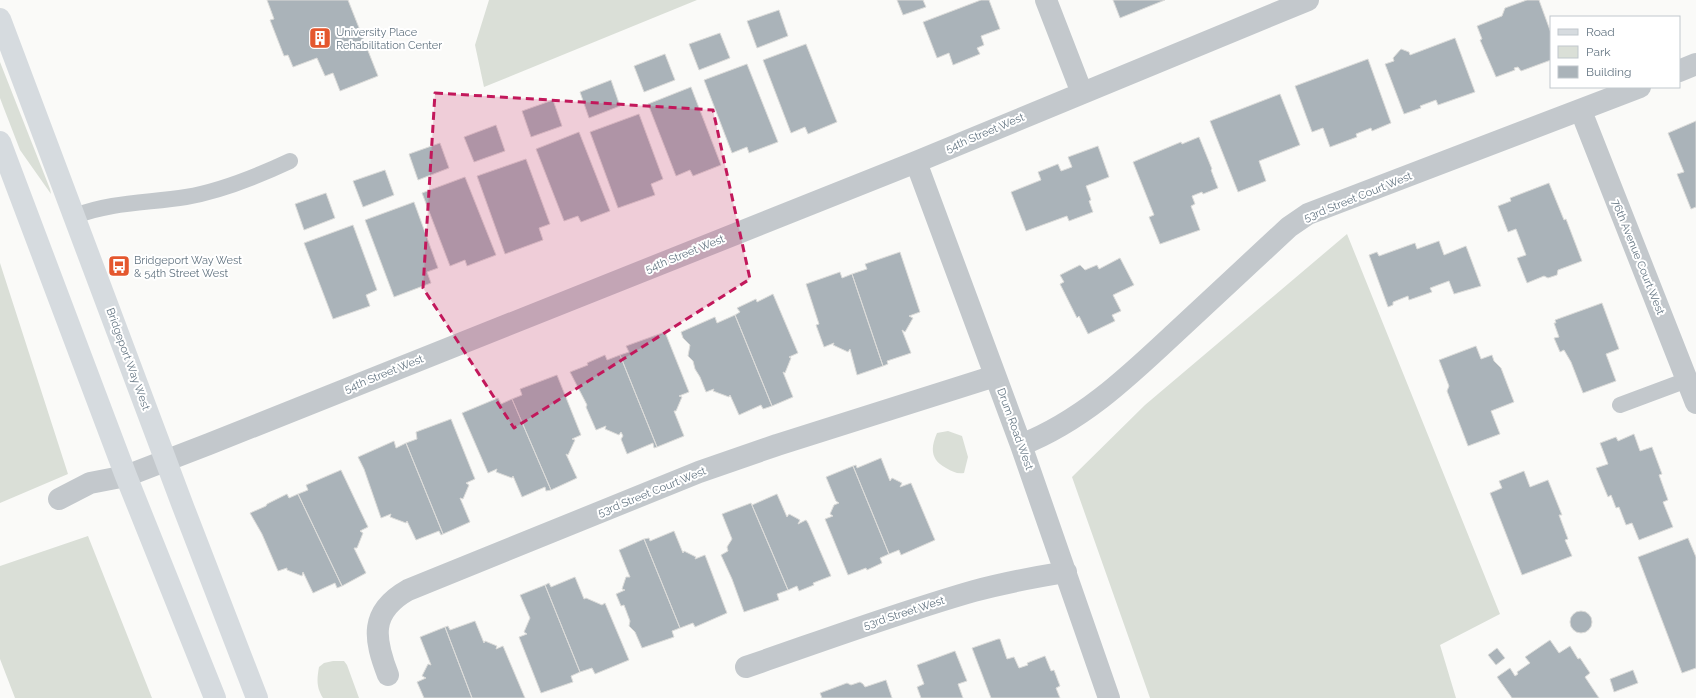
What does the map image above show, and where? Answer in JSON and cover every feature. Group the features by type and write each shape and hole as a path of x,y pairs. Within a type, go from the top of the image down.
{"main road":[{"name":"Bridgeport Way West","path":"0,19 257,698"},
{"path":"0,142 126,476 216,698"}],"street":[{"path":"1046,0 1082,93"},
{"name":"54th Street West","path":"60,499 90,483 126,476 916,162 1308,0"},
{"path":"1680,71 1696,64"},
{"name":"53rd Street Court West","path":"1021,445 1065,424 1099,401 1143,363 1289,227 1308,214 1581,111 1638,88"},
{"name":"76th Avenue Court West","path":"1581,111 1696,403"},
{"name":"Drum Road West","path":"916,162 1021,445 1109,698"},
{"name":"53rd Street Court West","path":"388,675 378,648 377,635 379,626 389,604 408,590 706,470 777,445 995,376"},
{"name":"53rd Street West","path":"746,667 896,614 1017,580 1066,572"}],"lane":[{"path":"75,216 103,207 186,197 205,193 246,180 290,161"},
{"path":"1620,405 1687,380"}],"highlighted area":[{"path":"435,93 713,110 750,279 514,428 423,288"}],"green space":[{"path":"489,0 697,0 484,87 475,45"},
{"path":"0,62 51,194 20,150 3,106 0,98"},
{"path":"1347,234 1500,614 1440,645 1456,698 1150,698 1072,477 1145,405"},
{"path":"0,263 68,474 0,503"},
{"path":"948,431 962,436 968,457 964,473 951,471 941,465 933,454 933,444 937,433"},
{"path":"88,536 152,698 15,698 0,659 0,566"},
{"path":"344,661 347,665 359,698 323,698 319,690 318,683 319,667 324,663"}],"building":[{"name":"University Place Rehabilitation Center","path":"267,0 348,0 378,76 340,91 333,73 325,76 317,58 293,67 288,55 284,56 270,20 274,19"},
{"path":"897,0 923,0 926,7 903,15"},
{"path":"981,0 989,0 1000,29 981,36 984,45 977,48 980,54 953,65 949,53 937,58 923,22"},
{"path":"1113,0 1165,0 1120,18"},
{"path":"1527,0 1539,0 1550,30 1550,60 1521,71 1518,67 1514,68 1515,70 1496,77 1480,40 1482,39 1477,26 1502,16 1505,8"},
{"path":"779,10 788,36 757,48 747,21"},
{"path":"720,33 730,58 699,70 689,44"},
{"path":"1455,38 1475,92 1438,105 1436,100 1420,106 1421,108 1404,114 1385,64 1394,61 1393,58 1401,49 1409,52 1410,55"},
{"path":"806,44 837,122 808,134 805,127 791,133 763,60"},
{"path":"665,54 675,80 644,92 634,66"},
{"path":"1368,59 1391,123 1372,131 1371,128 1356,134 1357,137 1330,147 1323,128 1312,132 1295,86"},
{"path":"747,64 778,142 749,153 747,147 732,153 704,80"},
{"path":"611,80 620,106 589,118 580,92"},
{"path":"691,87 721,165 693,176 690,170 676,176 648,104"},
{"path":"1280,94 1300,145 1259,161 1266,181 1238,192 1210,121"},
{"path":"553,100 562,126 531,137 522,111"},
{"path":"639,114 663,179 651,184 655,195 618,208 590,132"},
{"path":"1696,121 1696,207 1691,209 1677,174 1684,172 1668,133"},
{"path":"496,125 505,151 474,162 464,137"},
{"path":"579,132 610,211 581,222 578,216 564,221 536,149"},
{"path":"1199,137 1218,188 1203,194 1202,192 1192,196 1195,204 1191,206 1200,230 1160,244 1149,217 1154,215 1133,162 1181,142 1182,144"},
{"path":"440,143 449,168 418,180 409,154"},
{"path":"1098,146 1109,177 1086,186 1093,212 1069,221 1067,216 1026,231 1011,192 1041,180 1038,172 1058,164 1061,171 1072,167 1068,157"},
{"path":"526,159 550,224 539,228 543,240 505,254 477,176"},
{"path":"385,170 394,195 363,207 353,181"},
{"path":"465,177 496,255 467,266 465,260 450,266 422,193"},
{"path":"1549,183 1564,220 1566,219 1582,261 1558,270 1557,275 1548,278 1544,276 1527,283 1517,258 1526,255 1516,229 1508,232 1498,206 1511,201 1510,198"},
{"path":"326,193 335,218 304,230 295,204"},
{"path":"414,202 438,268 427,272 431,283 394,297 365,220"},
{"path":"353,225 377,290 366,295 370,306 333,319 304,243"},
{"path":"1439,241 1444,255 1466,246 1481,286 1454,294 1449,281 1430,288 1432,292 1409,300 1408,296 1393,302 1393,305 1388,307 1369,255 1377,252 1379,256 1415,243 1417,249"},
{"path":"900,252 920,312 909,316 913,318 905,332 902,330 911,353 887,361 888,364 883,366 852,274 867,269 865,264"},
{"path":"1120,258 1134,285 1113,295 1121,311 1112,315 1115,321 1088,334 1079,316 1077,318 1060,284 1064,282 1060,275 1080,265 1085,270 1097,265 1099,269"},
{"path":"840,272 842,278 852,274 883,366 857,375 850,349 848,352 833,345 834,343 824,347 816,325 819,324 806,284"},
{"path":"773,294 798,353 789,357 791,358 785,373 783,372 793,397 772,406 735,315 740,312 737,308 756,299 757,302"},
{"path":"1602,303 1619,349 1606,354 1616,381 1583,393 1571,362 1564,350 1560,352 1554,338 1559,337 1554,323 1556,323 1555,320"},
{"path":"735,315 772,406 763,409 761,405 739,415 730,395 729,397 713,391 714,389 706,392 695,369 693,361 688,356 690,345 683,338 681,332 715,317 717,323"},
{"path":"665,332 689,392 679,396 682,397 676,411 674,411 684,436 657,447 620,355 629,352 626,346"},
{"path":"1476,346 1481,359 1492,355 1494,361 1501,368 1514,402 1491,411 1500,434 1468,446 1447,391 1449,386 1439,360"},
{"path":"605,355 607,360 620,355 657,447 654,448 653,443 627,454 621,439 623,436 621,432 619,435 605,429 606,426 596,430 586,407 587,405 570,372 588,365 587,363"},
{"path":"557,375 581,435 572,439 575,440 568,455 566,454 577,478 551,490 512,399 522,395 520,389"},
{"path":"498,398 501,404 512,399 551,490 546,491 545,487 522,497 513,476 512,478 496,472 497,469 488,473 462,413"},
{"path":"451,419 475,479 466,483 469,485 463,499 460,498 470,522 443,534 406,443 417,439 416,432"},
{"path":"1634,434 1640,451 1652,447 1662,474 1659,475 1668,500 1663,502 1673,527 1639,540 1632,523 1626,525 1619,507 1616,508 1611,495 1608,497 1596,468 1608,464 1600,443 1616,437 1618,441"},
{"path":"394,441 396,448 406,443 443,534 441,535 439,531 416,540 407,521 406,523 390,517 391,514 381,518 364,469 358,457"},
{"path":"881,458 890,481 892,478 902,483 900,487 911,483 935,540 901,555 899,550 889,554 853,466 856,465 857,468"},
{"path":"853,466 889,554 880,558 882,563 867,570 866,568 848,575 825,519 833,516 830,514 834,505 839,503 836,501 826,477"},
{"path":"341,470 368,527 360,531 363,533 357,548 354,548 366,573 342,586 298,494 308,490 306,485"},
{"path":"1524,471 1530,487 1548,480 1562,515 1559,515 1568,539 1565,540 1572,556 1522,575 1490,493 1502,488 1499,481"},
{"path":"287,494 289,498 298,494 342,586 337,588 335,583 313,593 303,572 302,576 287,570 287,568 278,571 262,534 250,513"},
{"path":"777,494 787,517 789,514 800,520 798,524 806,520 808,523 831,576 813,583 814,585 799,591 797,586 788,590 752,505"},
{"path":"751,503 788,590 777,594 779,600 744,612 732,579 721,555 728,551 727,547 732,539 722,514"},
{"path":"674,531 683,553 684,551 696,557 695,559 705,555 727,613 695,627 693,623 680,628 644,539 649,538 650,541"},
{"path":"1688,538 1696,557 1696,668 1682,673 1638,557"},
{"path":"644,539 680,628 672,631 674,637 642,648 635,632 629,626 630,621 624,605 621,606 616,594 625,590 622,589 626,577 630,577 619,550"},
{"path":"575,577 584,599 586,598 602,605 605,603 629,660 595,674 592,668 580,672 545,585 549,583 551,587"},
{"path":"545,585 580,672 571,676 573,682 541,693 519,637 527,634 524,632 530,618 520,595"},
{"path":"1581,611 1589,614 1592,622 1589,630 1581,633 1573,630 1570,622 1573,614"},
{"path":"475,621 484,643 485,641 497,646 496,649 503,646 525,698 472,698 445,627 448,626 450,630"},
{"path":"445,627 472,698 424,698 417,682 426,678 422,676 428,664 431,665 420,637"},
{"path":"1000,639 1007,659 1014,657 1019,668 1045,656 1051,671 1054,670 1060,686 1056,688 1060,698 991,698 972,648"},
{"path":"1550,640 1559,653 1570,646 1578,659 1580,658 1590,673 1585,677 1599,698 1512,698 1497,677 1510,668 1515,676 1518,674 1517,672 1530,663 1525,657"},
{"path":"1497,648 1505,658 1496,665 1488,655"},
{"path":"955,651 967,681 958,684 963,698 921,698 917,687 924,684 917,665"},
{"path":"1633,670 1638,683 1614,692 1610,679"},
{"path":"886,680 892,698 822,698 820,693 847,683 851,685 860,682 865,687"}],"place":[{"name":"University Place Rehabilitation Center","path":"320,38"},
{"name":"Bridgeport Way West & 54th Street West","path":"119,266"}]}
